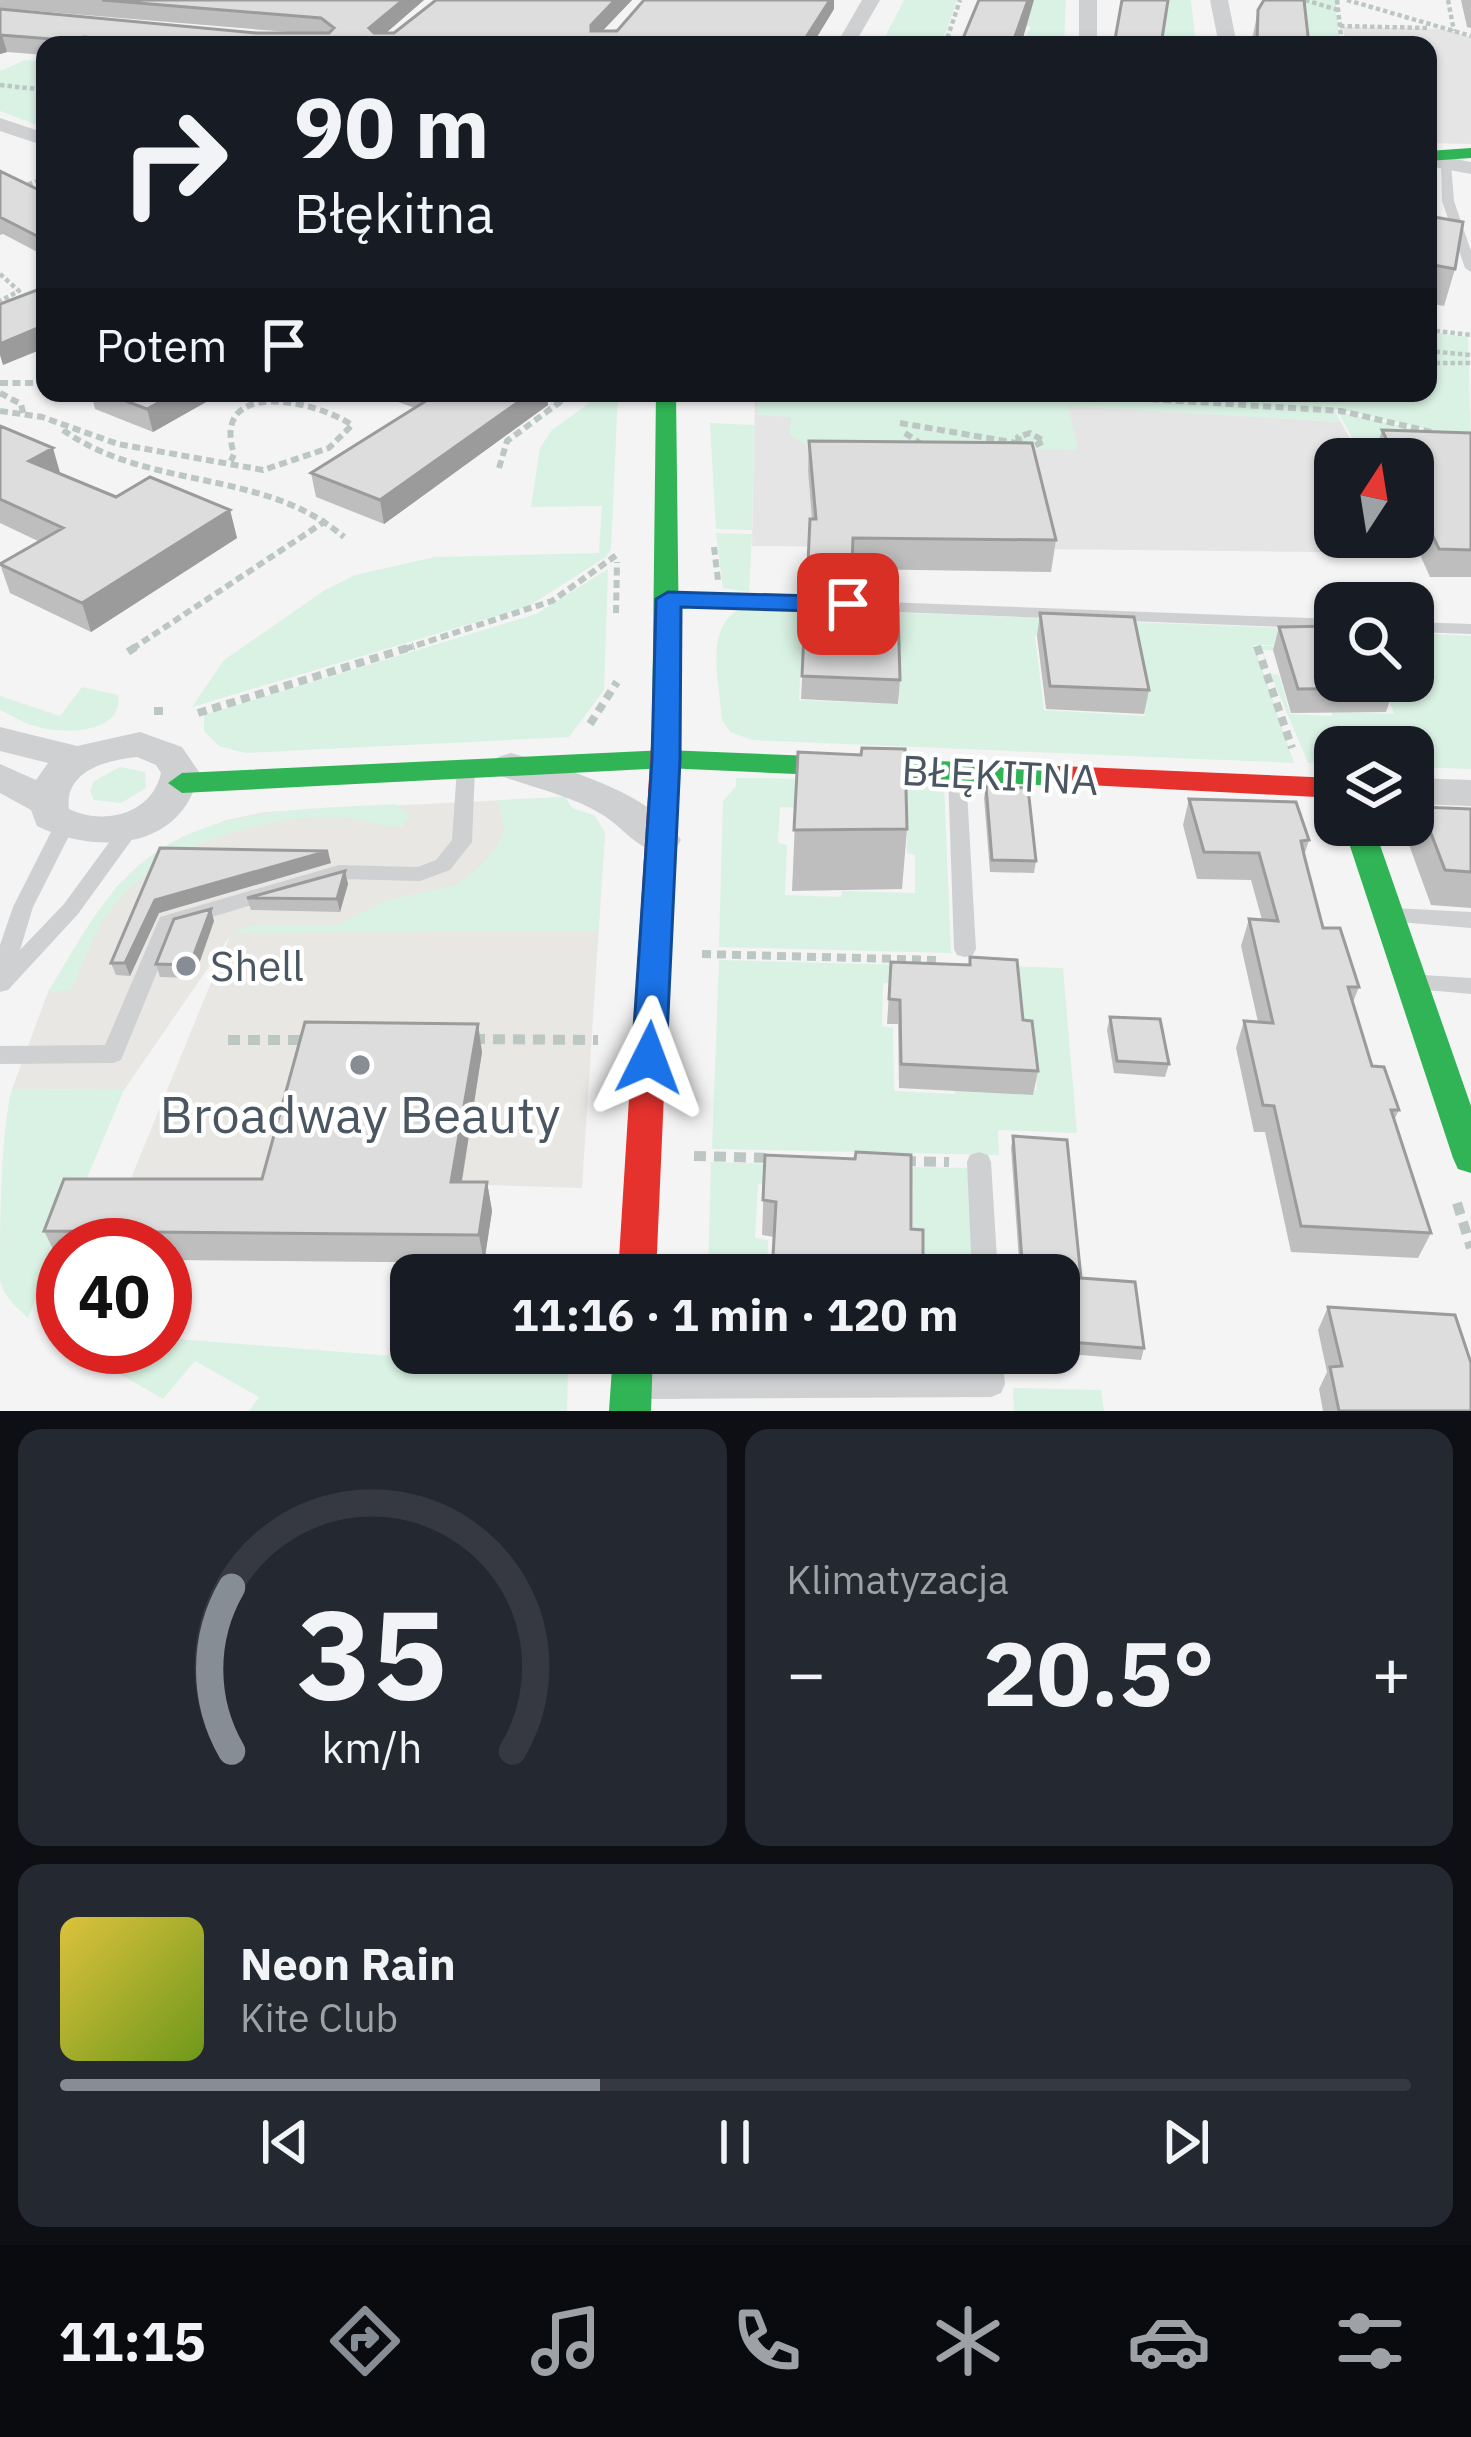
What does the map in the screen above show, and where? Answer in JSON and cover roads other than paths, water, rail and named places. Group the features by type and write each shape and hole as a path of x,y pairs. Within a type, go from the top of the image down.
{"street":[{"path":"0,15 32,0"},
{"path":"850,36 871,0"},
{"path":"1088,0 1088,36"},
{"path":"1219,0 1226,36"},
{"path":"0,15 37,20"},
{"path":"0,124 36,137"},
{"path":"1443,158 1471,168"},
{"path":"639,1254 666,759 666,402"},
{"path":"0,739 79,759"},
{"path":"0,777 83,832 131,827 155,815 173,800 182,783 182,769 159,748 120,745 79,759 50,787 56,814"},
{"name":"BŁĘKITNA","path":"182,783 666,759 1314,787"},
{"path":"511,766 615,804 661,840"},
{"path":"1434,792 1471,793"},
{"path":"1365,846 1471,1158"}],"lane":[{"path":"1443,158 1448,201 1471,268"},
{"path":"668,599 1314,623"},
{"path":"1434,628 1471,629"},
{"path":"0,1055 113,1054 167,923 339,872 420,874 443,865 462,842 466,769"},
{"path":"957,773 965,949"},
{"path":"0,981 56,814"},
{"path":"0,981 71,909 131,827"},
{"path":"1390,916 1471,920"},
{"path":"1412,982 1471,986"},
{"path":"980,1162 984,1254"},
{"path":"631,1399 991,1384 990,1374"}],"place":[{"name":"Shell","path":"186,966"},
{"name":"Broadway Beauty","path":"360,1065"}]}
